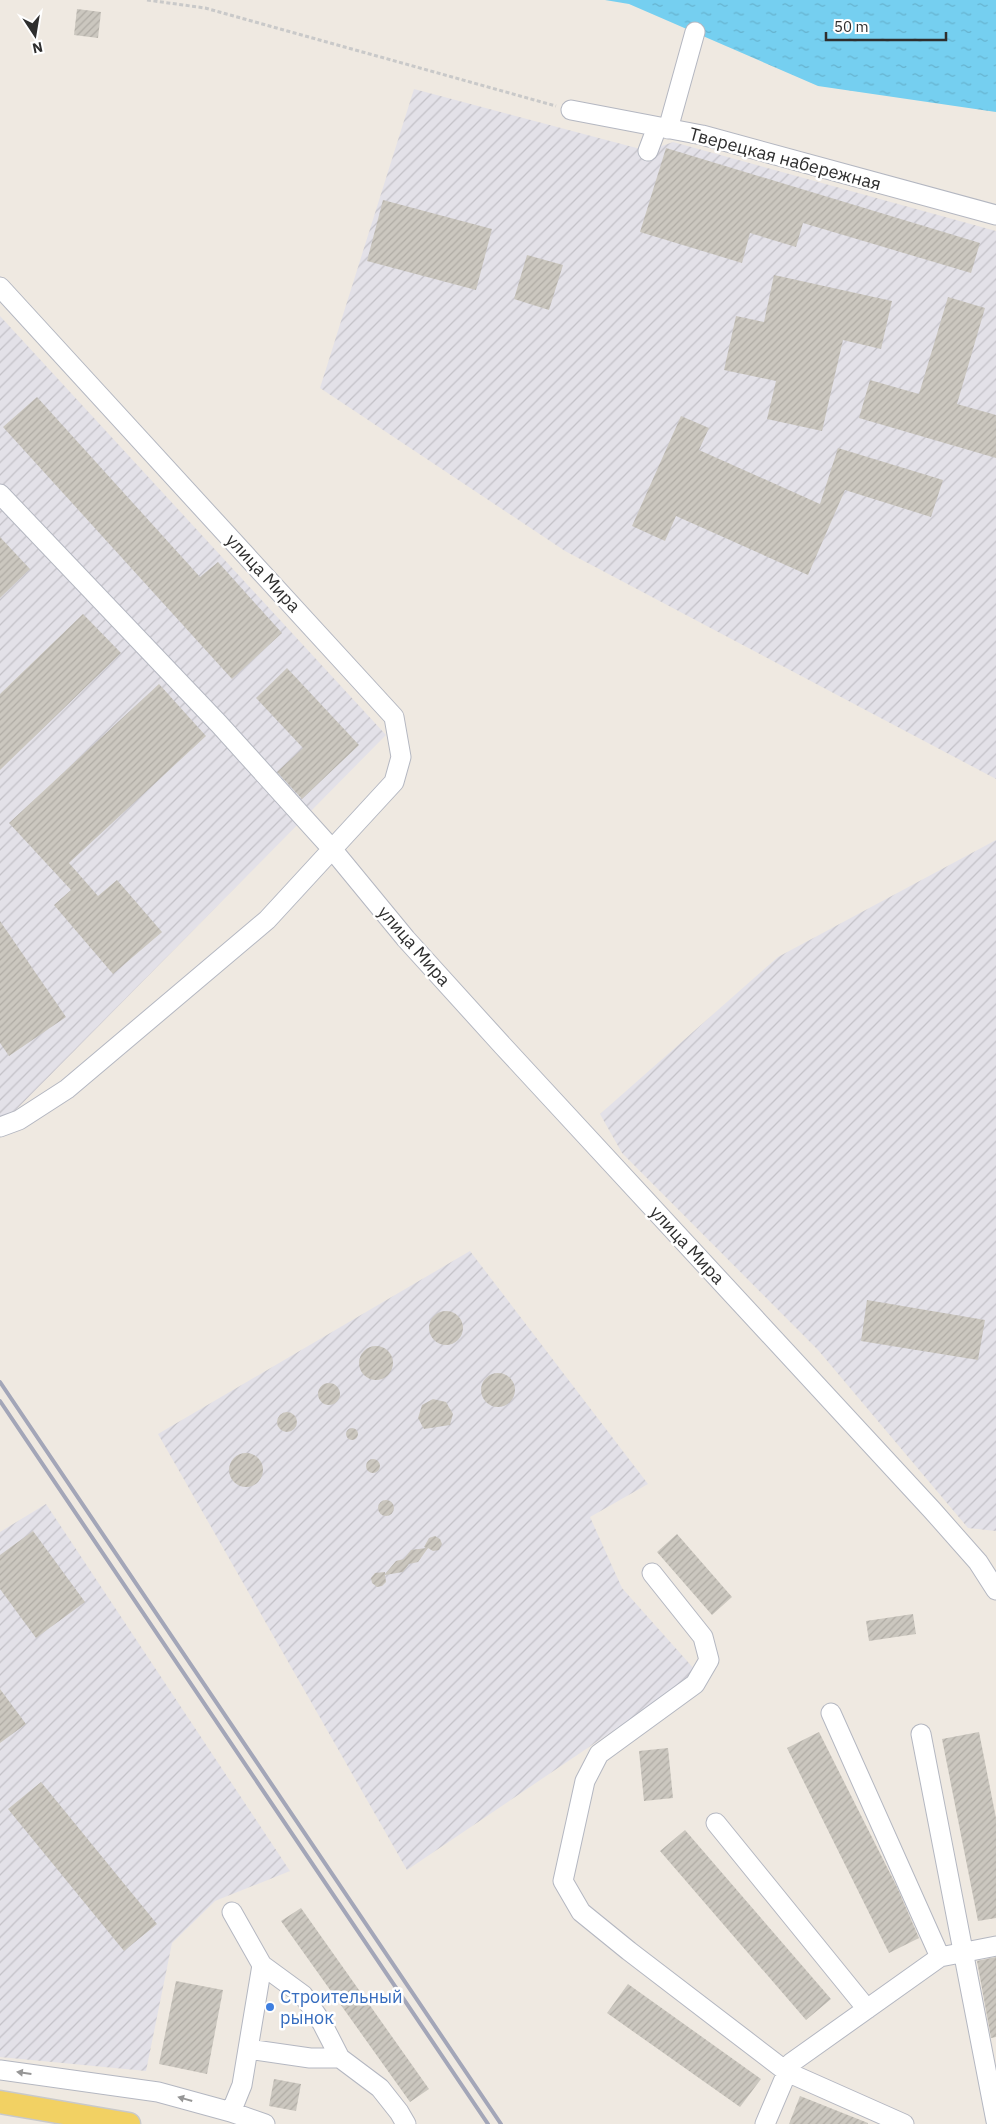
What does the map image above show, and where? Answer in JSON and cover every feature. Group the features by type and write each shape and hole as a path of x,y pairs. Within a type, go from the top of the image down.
{"main road":[{"path":"0,2102 129,2124"}],"street":[{"path":"648,151 662,128 695,32"},
{"name":"Тверецкая набережная","path":"571,110 702,136 996,215"},
{"name":"улица Мира","path":"0,287 394,716 402,757 394,782 332,849 406,940 502,1046 932,1510 978,1562 996,1590"},
{"path":"0,494 219,724 332,849 268,920 67,1089 19,1120 0,1127"},
{"path":"652,1572 703,1637 709,1660 694,1684 599,1754 585,1781 563,1881 581,1912 787,2072 904,2124"},
{"path":"831,1713 940,1957"},
{"path":"921,1734 996,2121"},
{"path":"716,1823 867,2009"},
{"path":"232,1912 262,1965 303,1995 322,2023 340,2058 380,2088 406,2124"},
{"path":"765,2124 791,2063 940,1957 996,1946"},
{"path":"232,2112 242,2085 262,1965"},
{"path":"248,2049 310,2058 340,2058"},
{"path":"0,2070 158,2092 232,2112 265,2124"}],"path":[{"path":"147,0 205,8 571,110"}],"shaded area":[{"path":"414,89 648,151 673,142 996,231 996,779 565,551 320,388"},
{"path":"0,316 386,735 0,1126"},
{"path":"996,840 996,1531 968,1528 818,1350 622,1153 600,1114 778,957"},
{"path":"470,1251 648,1484 590,1517 622,1588 696,1671 666,1695 407,1870 158,1434"},
{"path":"46,1504 290,1871 215,1901 172,1943 146,2071 0,2057 0,1532"}],"water":[{"path":"605,0 996,0 996,112 818,86 629,4"}],"building":[{"path":"77,9 101,12 98,38 74,35"},
{"path":"666,148 980,243 971,273 803,223 796,247 750,233 742,263 640,232"},
{"path":"383,200 492,229 476,290 367,261"},
{"path":"527,255 563,265 549,310 514,299"},
{"path":"774,275 892,301 881,349 843,340 822,431 767,419 776,381 724,370 736,316 764,322"},
{"path":"948,297 985,308 957,404 996,415 996,458 859,418 870,380 919,394"},
{"path":"37,397 200,577 218,562 282,633 232,679 3,427"},
{"path":"681,416 709,428 699,450 820,504 838,448 943,480 931,517 845,490 808,575 676,516 665,541 632,526"},
{"path":"0,537 30,569 0,598"},
{"path":"83,614 121,653 0,770 0,694"},
{"path":"287,668 359,745 302,799 277,772 303,748 256,698"},
{"path":"159,684 206,736 69,863 98,896 117,880 162,932 113,974 54,905 71,890 9,823"},
{"path":"0,921 66,1017 9,1056 0,1043"},
{"path":"867,1300 985,1320 978,1360 861,1341"},
{"path":"446,1311 458,1316 463,1328 458,1340 446,1345 434,1340 429,1328 434,1316"},
{"path":"376,1346 388,1351 393,1363 388,1375 376,1380 364,1375 359,1363 364,1351"},
{"path":"498,1373 510,1378 515,1390 510,1402 498,1407 486,1402 481,1390 486,1378"},
{"path":"325,1383 333,1383 340,1390 340,1398 333,1405 325,1405 318,1398 318,1390"},
{"path":"433,1399 446,1402 453,1414 450,1425 424,1429 418,1418 422,1405"},
{"path":"283,1412 291,1412 297,1418 297,1426 291,1432 283,1432 277,1426 277,1418"},
{"path":"350,1428 354,1428 358,1434 354,1440 350,1440 346,1436 346,1432"},
{"path":"246,1453 258,1458 263,1470 258,1482 246,1487 234,1482 229,1470 234,1458"},
{"path":"373,1459 378,1461 380,1466 378,1471 373,1473 368,1471 366,1466 368,1461"},
{"path":"386,1500 394,1508 386,1516 378,1508"},
{"path":"33,1531 85,1602 36,1638 0,1589 0,1555"},
{"path":"677,1534 732,1597 712,1615 657,1552"},
{"path":"435,1536 440,1539 442,1544 439,1550 433,1551 428,1548 418,1562 409,1564 403,1572 385,1575 386,1582 382,1586 377,1587 372,1583 371,1578 375,1573 385,1572 385,1574 396,1561 404,1559 411,1550 426,1548 424,1547 429,1538"},
{"path":"913,1614 916,1634 869,1641 866,1621"},
{"path":"0,1689 26,1724 0,1743"},
{"path":"819,1732 897,1887 919,1938 889,1953 787,1748"},
{"path":"979,1732 996,1818 996,1918 978,1921 942,1739"},
{"path":"668,1748 673,1798 644,1801 639,1751"},
{"path":"41,1782 157,1924 124,1951 8,1809"},
{"path":"685,1830 831,1999 806,2020 660,1851"},
{"path":"301,1908 429,2089 410,2102 281,1921"},
{"path":"996,1957 996,2037 991,2038 977,1961"},
{"path":"176,1981 223,1990 207,2074 159,2064"},
{"path":"628,1984 761,2079 740,2107 607,2013"},
{"path":"274,2079 301,2084 296,2111 269,2106"},
{"path":"800,2096 868,2123 868,2124 789,2124"}],"railway":[{"path":"0,1382 501,2124"},
{"path":"0,1401 488,2124"}],"place":[{"name":"Строительный рынок","path":"270,2007"}]}
